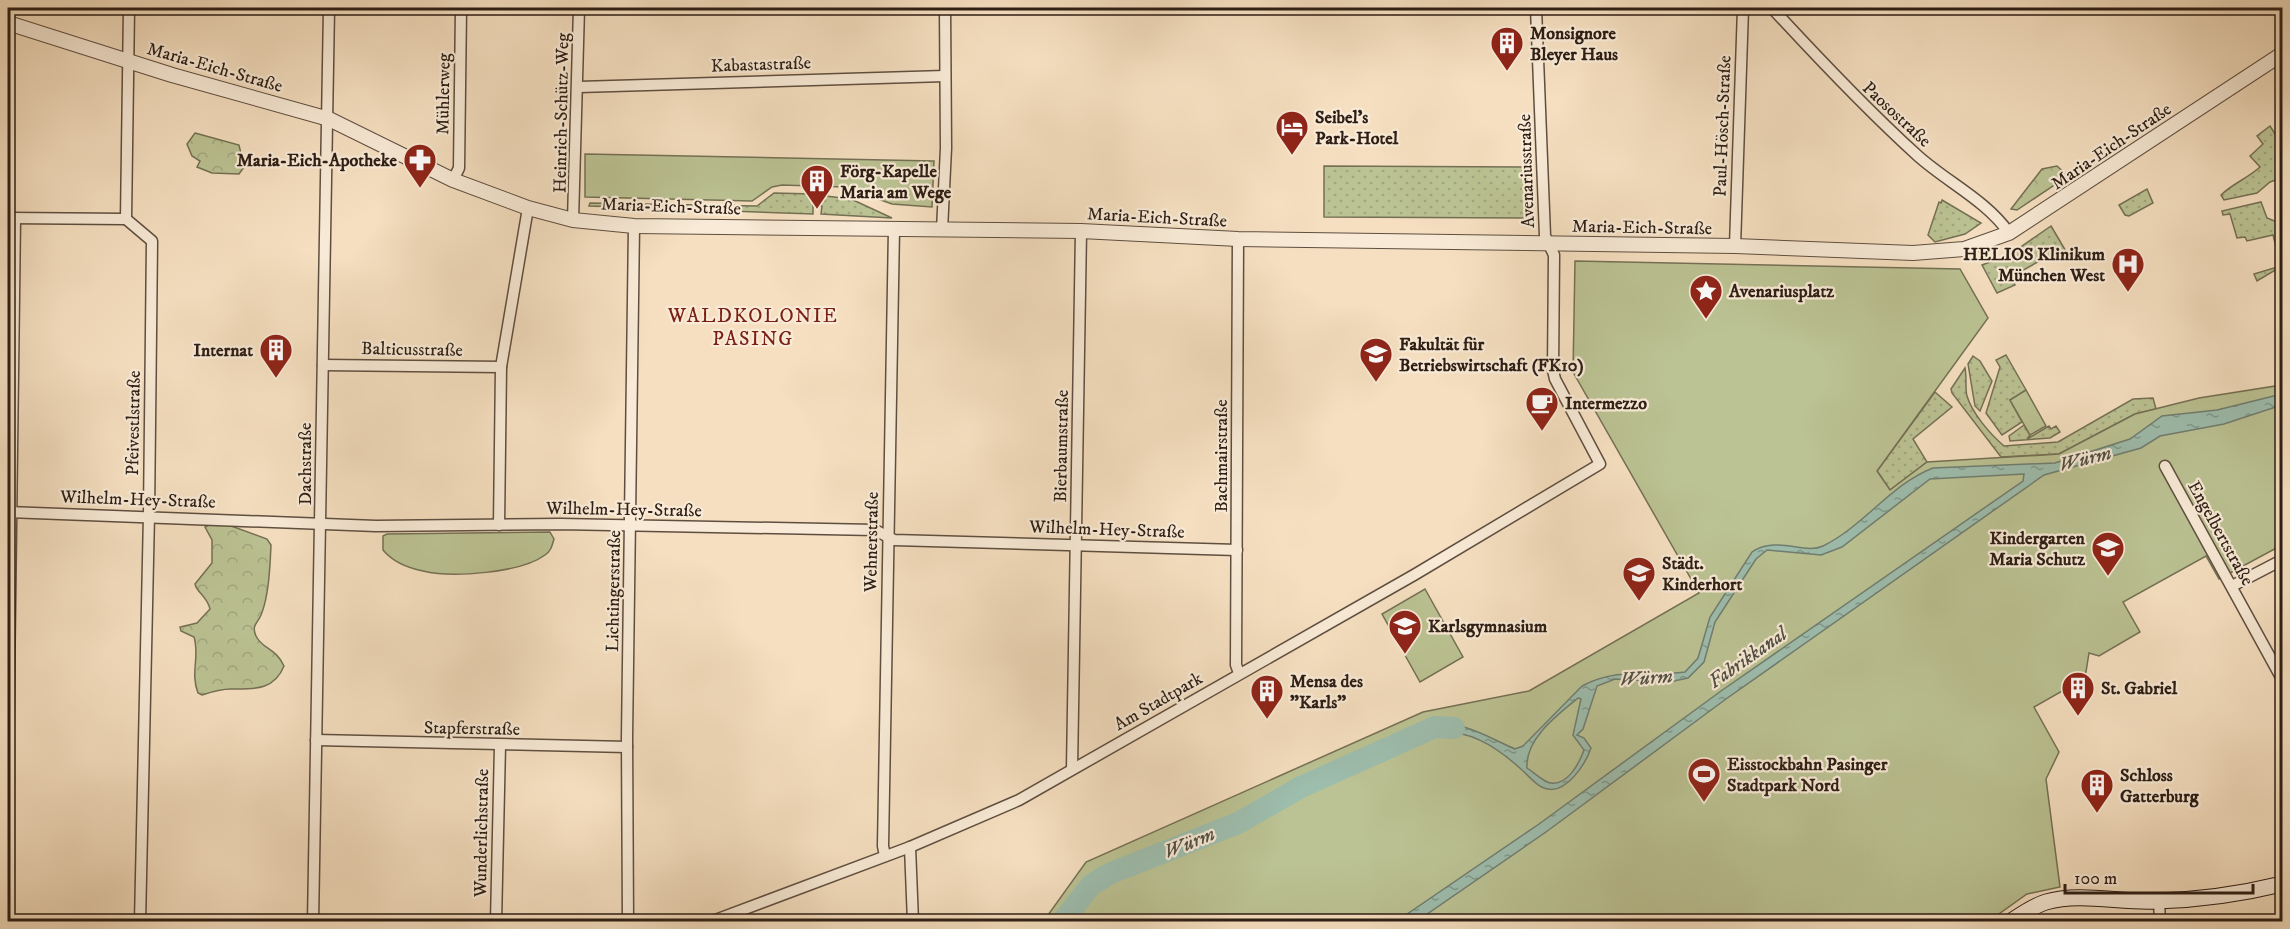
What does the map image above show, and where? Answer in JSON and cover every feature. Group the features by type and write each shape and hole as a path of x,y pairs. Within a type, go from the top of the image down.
{"main road":[{"path":"2010,921 2032,908 2057,900 2158,901 2244,893 2283,884"}],"street":[{"path":"8,760 11,218 126,219 129,8"},
{"name":"Dachstraße","path":"313,921 322,523 329,8"},
{"name":"Mühlerweg","path":"453,180 459,168 461,8"},
{"name":"Heinrich-Schütz-Weg","path":"573,220 579,87 579,8"},
{"path":"942,230 945,8"},
{"name":"Avenariusstraße","path":"1536,8 1547,243 1554,255 1555,380 1600,464"},
{"name":"Paul-Hösch-Straße","path":"1735,246 1743,8"},
{"name":"Paosostraße","path":"1772,8 1850,92 1925,162 1993,214 2009,233"},
{"name":"Maria-Eich-Straße","path":"8,23 128,61 329,119 453,180 528,208 573,220 634,226 1081,231 1238,239 1735,246 1933,253 1964,249 2009,233 2283,54"},
{"name":"Kabastastraße","path":"579,87 945,76"},
{"path":"500,525 501,367 528,208"},
{"name":"Pfeivestlstraße","path":"126,219 152,241 149,515 140,921"},
{"name":"Lichtingerstraße","path":"628,921 627,747 634,226"},
{"name":"Wehnerstraße","path":"885,856 882,846 894,228"},
{"name":"Bierbaumstraße","path":"1072,769 1081,231"},
{"name":"Bachmairstraße","path":"1238,239 1236,666 1239,673"},
{"name":"Balticusstraße","path":"323,365 501,367"},
{"name":"Am Stadtpark","path":"710,921 910,848 998,811 1414,575 1600,464"},
{"name":"Engelbertstraße","path":"2165,466 2283,679"},
{"name":"Wilhelm-Hey-Straße","path":"9,512 149,515 376,526 631,525 872,530 894,540 1237,550"},
{"path":"2232,586 2283,560"},
{"name":"Stapferstraße","path":"316,740 627,747"},
{"name":"Wunderlichstraße","path":"495,921 500,745"},
{"path":"910,848 913,921"},
{"path":"2158,901 2160,921"}],"green space":[{"path":"2270,126 2282,145 2282,178 2270,182 2257,193 2224,200 2221,195 2260,167 2250,156 2263,144 2257,136"},
{"path":"195,133 239,145 244,167 239,174 212,173 197,167 200,161 192,156 187,144"},
{"path":"585,154 934,161 932,207 892,204 844,187 782,185 772,187 752,201 585,197"},
{"path":"1324,166 1531,167 1531,218 1324,217"},
{"path":"2057,166 2068,176 2017,210 2011,209 2042,169"},
{"path":"2147,189 2153,203 2129,216 2125,215 2119,205"},
{"path":"774,193 813,194 813,214 589,206 590,203 757,206"},
{"path":"817,195 851,199 892,218 821,214 822,206 816,206"},
{"path":"1942,200 1981,223 1965,234 1935,242 1928,235 1939,202 1941,203"},
{"path":"2261,202 2267,218 2282,224 2282,228 2276,233 2282,266 2257,281 2254,274 2281,266 2273,235 2247,241 2245,237 2237,238 2230,214 2223,215 2222,211"},
{"path":"2051,226 2067,253 2054,260 2050,255 2011,277 2015,285 1997,293 1982,265 2009,255"},
{"path":"1575,261 1960,269 1988,318 1877,471 1890,490 1927,462 2059,454 2135,414 2199,398 2282,385 2282,545 2219,579 2206,556 2123,602 2140,632 2099,656 2089,653 2085,678 2034,707 2059,752 2046,779 2060,887 2027,894 1989,921 1043,922 1086,862 1423,712 1529,691 1699,593 1573,372"},
{"path":"2006,355 2026,390 2010,400 2022,422 2002,435 1986,413 2000,367 1996,360"},
{"path":"1973,356 1980,361 1992,381 1980,411 1975,406 1968,364"},
{"path":"1965,368 1966,393 1969,403 1982,423 2004,446 2058,442 2133,399 2153,398 2156,409 2135,414 2059,454 2001,457 1952,393 1951,389"},
{"path":"2026,390 2046,426 2030,435 2010,400"},
{"path":"1935,392 1952,407 1913,439 1927,462 1890,490 1877,471"},
{"path":"2024,425 2030,435 2027,439 2049,426 2051,429 2056,426 2060,432 2050,438 2010,441 2009,436"},
{"path":"223,523 267,539 271,545 266,599 254,629 262,644 281,660 284,666 275,680 262,687 224,690 202,695 198,693 196,686 194,637 181,631 180,627 197,623 210,609 195,584 212,563 212,540 205,527"},
{"path":"550,532 554,539 550,550 534,561 503,570 468,574 436,573 412,568 391,558 383,550 383,536 387,534"},
{"path":"1425,589 1463,657 1420,682 1382,614"}],"water":[{"path":"2282,394 2282,405 2224,424 2160,436 2141,448 2044,475 1726,699 1546,832 1417,921 1397,921 1539,824 1721,691 2023,481 2024,474 1930,479 1842,547 1821,555 1767,550 1756,559 1715,622 1704,662 1688,678 1669,682 1615,679 1597,686 1583,729 1577,735 1584,738 1591,748 1575,776 1555,789 1541,786 1512,761 1479,740 1455,733 1428,733 1425,727 1449,724 1460,726 1515,749 1523,746 1582,686 1595,680 1608,676 1685,672 1698,658 1710,617 1752,552 1761,547 1780,545 1816,548 1823,546 1852,528 1904,484 1933,468 2055,463 2130,439 2162,416 2217,410","holes":["1578,698 1581,699 1573,735 1584,750 1582,756 1566,779 1554,783 1547,782 1527,768 1531,747 1552,720"]}],"waterway":[{"name":"Würm","path":"1062,922 1091,885 1111,873 1238,823 1301,787 1435,727 1454,728"}],"place":[{"name":"Monsignore Bleyer Haus","path":"1507,72"},
{"name":"Seibel's Park-Hotel","path":"1292,156"},
{"name":"Maria-Eich-Apotheke","path":"420,189"},
{"name":"Förg-Kapelle Maria am Wege","path":"817,210"},
{"name":"HELIOS Klinikum München West","path":"2128,293"},
{"name":"Avenariusplatz","path":"1706,320"},
{"name":"Internat","path":"276,379"},
{"name":"Fakultät für Betriebswirtschaft (FK10)","path":"1376,383"},
{"name":"Intermezzo","path":"1542,432"},
{"name":"Kindergarten Maria Schutz","path":"2108,577"},
{"name":"Städt. Kinderhort","path":"1639,602"},
{"name":"Karlsgymnasium","path":"1405,655"},
{"name":"St. Gabriel","path":"2078,717"},
{"name":"Mensa des \"Karls\"","path":"1267,720"},
{"name":"Eisstockbahn Pasinger Stadtpark Nord","path":"1704,803"},
{"name":"Schloss Gatterburg","path":"2097,814"}],"district":[{"name":"WALDKOLONIE PASING","path":"753,326"}],"water label":[{"name":"Fabrikkanal","path":"1747,657"}]}
